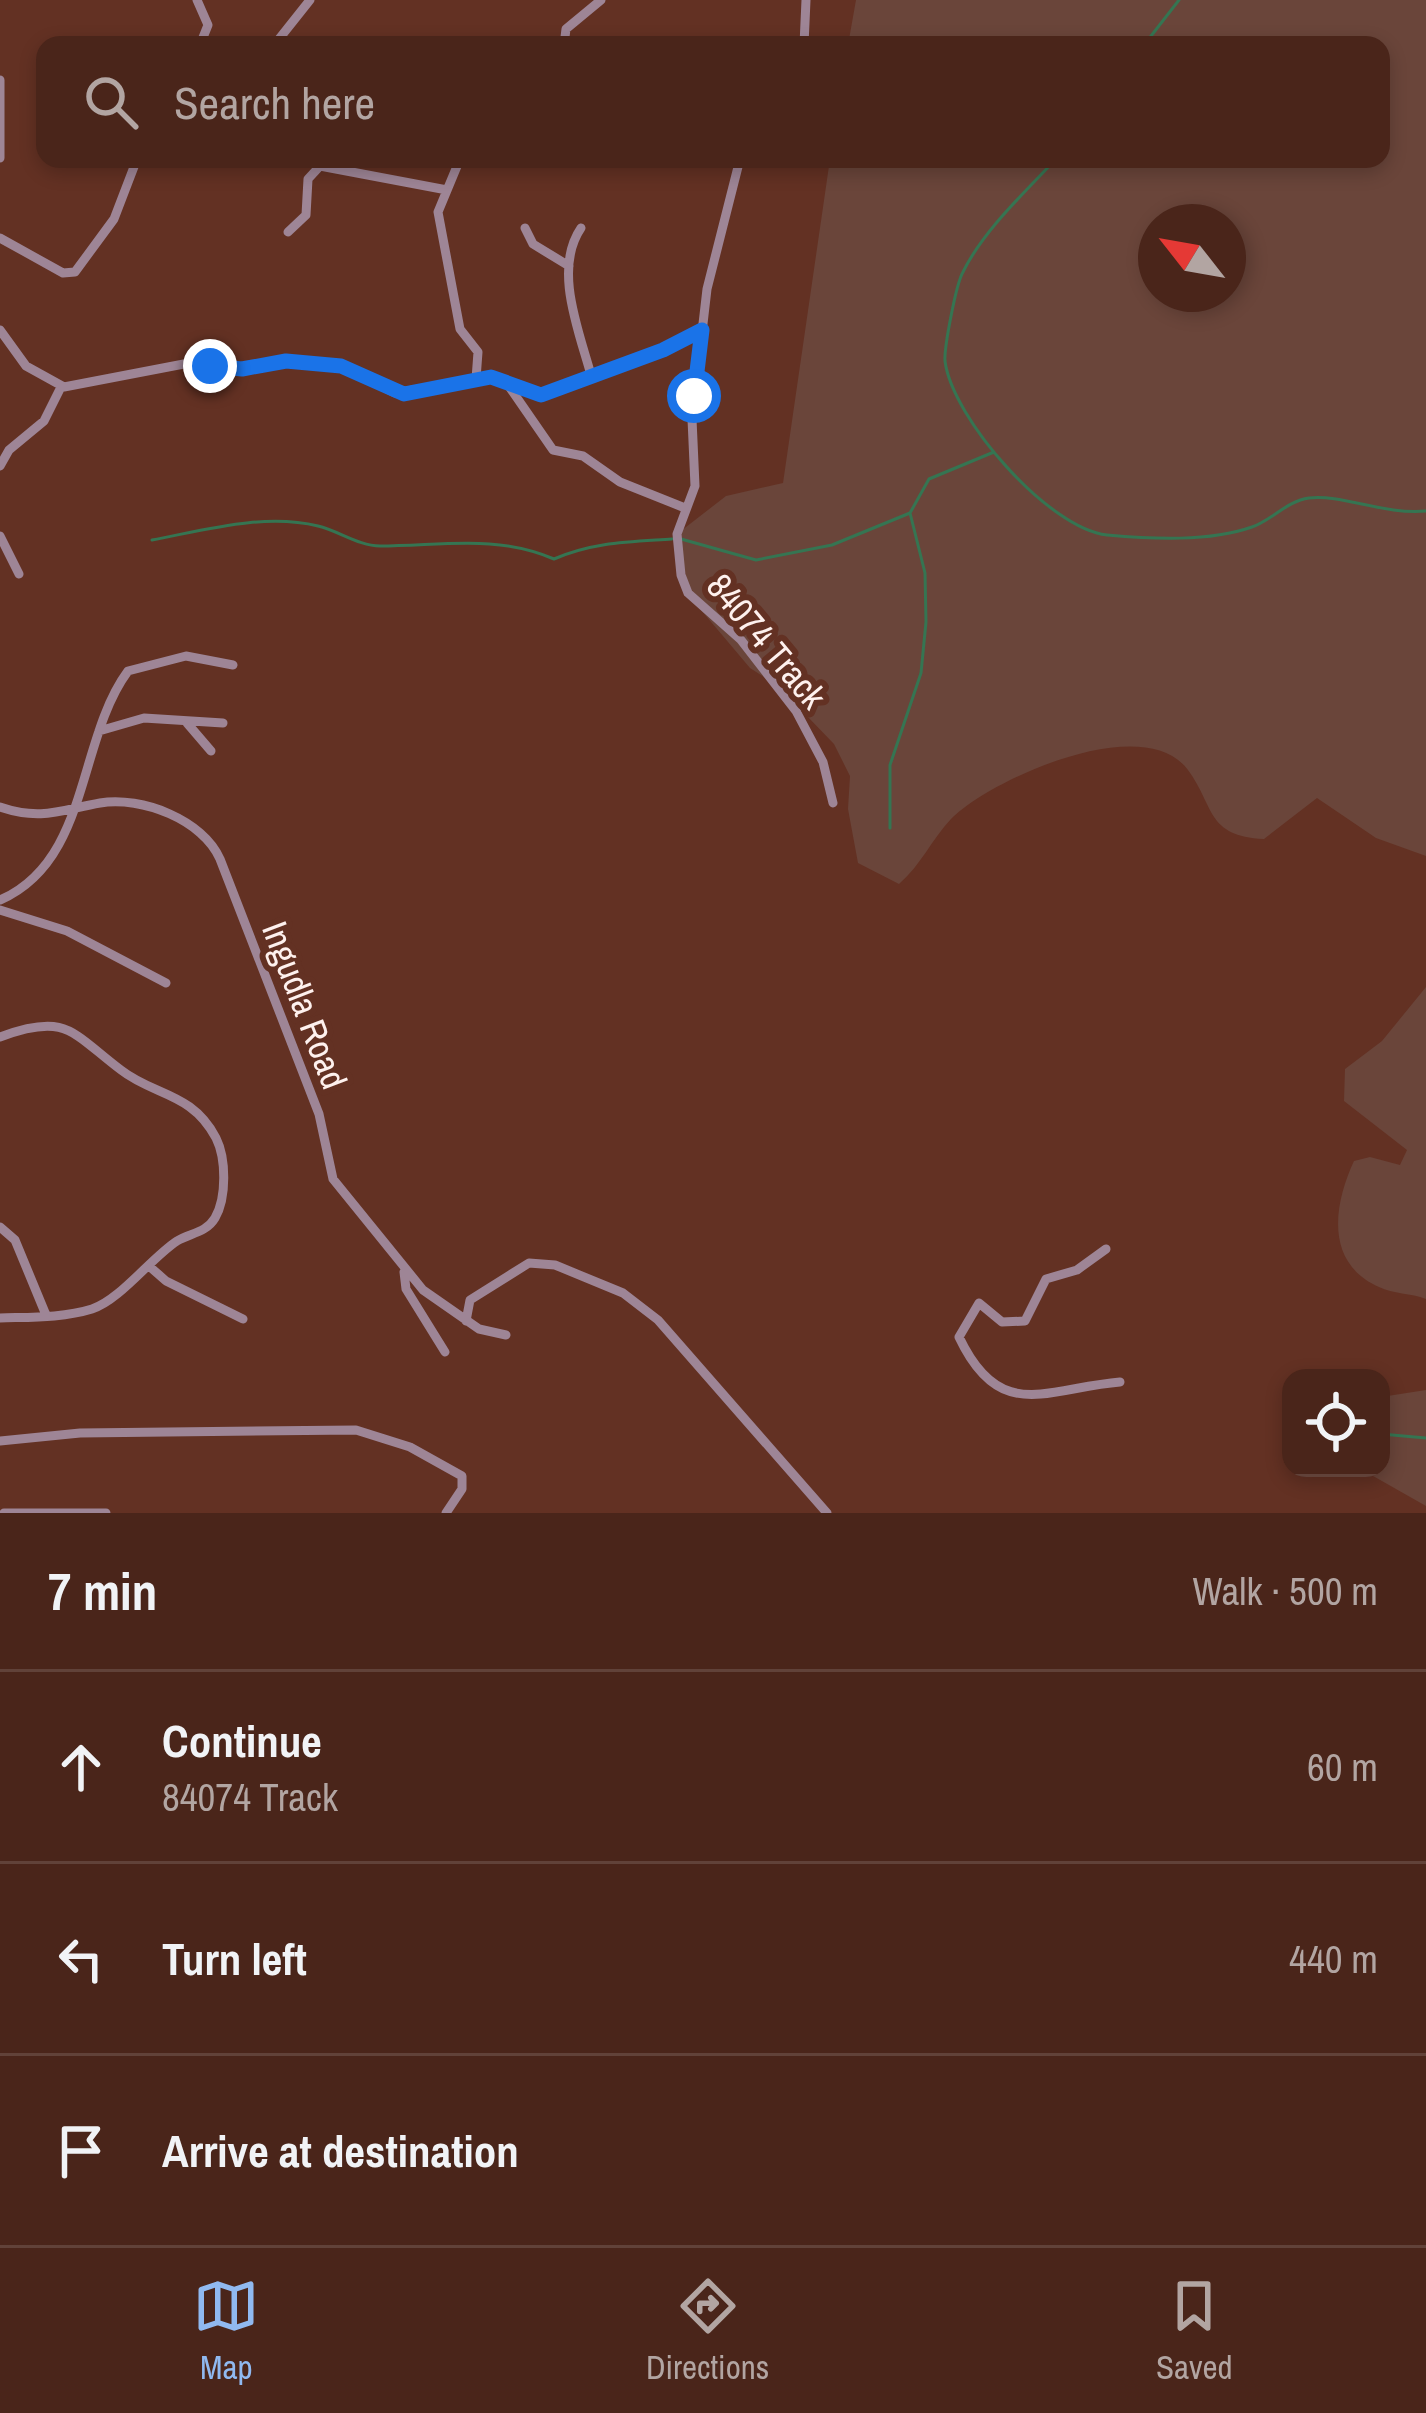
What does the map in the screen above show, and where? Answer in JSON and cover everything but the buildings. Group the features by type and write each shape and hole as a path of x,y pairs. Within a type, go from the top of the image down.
{"street":[{"path":"196,0 208,25 204,36"},
{"path":"281,36 310,0"},
{"path":"565,36 566,29 601,0"},
{"path":"804,36 806,0"},
{"path":"0,80 0,158"},
{"path":"0,238 63,273 75,272 114,218 133,168"},
{"path":"288,232 306,215 308,179 318,168"},
{"path":"331,168 447,190"},
{"path":"456,168 438,208 462,332 478,352 476,379"},
{"name":"84074 Track","path":"736,168 734,196 718,236 702,330 692,419 695,486 677,534 688,592 741,640 796,711 823,762 833,803"},
{"path":"525,228 533,244 569,266"},
{"path":"581,228 571,245 569,266 591,375"},
{"path":"0,330 26,366 61,387 189,363 242,369 286,361 341,366 404,394 476,379 506,382 541,395 663,350 702,330"},
{"path":"506,382 553,450 583,456 620,482 685,508"},
{"path":"0,466 9,450 44,421 61,387"},
{"path":"0,536 19,574"},
{"path":"0,900 37,877 71,814 123,676 138,664 186,656 233,664"},
{"path":"99,731 138,718 223,723"},
{"path":"187,723 211,751"},
{"name":"Ingudla Road","path":"0,808 29,817 71,814 106,802 196,824 212,842 319,1114 328,1170 404,1272 466,1321 486,1333 506,1334"},
{"path":"0,910 68,932 166,983"},
{"path":"0,1037 34,1027 70,1028 121,1070 180,1096 214,1136 222,1156 222,1200 215,1218 100,1305 46,1316 0,1318"},
{"path":"0,1227 15,1240 46,1316"},
{"path":"1106,1249 1077,1270 1046,1279 1024,1321 1002,1322 979,1303 959,1337 971,1363 1002,1391 1051,1397 1080,1385 1120,1382"},
{"path":"466,1321 470,1300 529,1263 555,1265 623,1293 658,1320 826,1513"},
{"path":"149,1266 166,1281 243,1318"},
{"path":"404,1272 406,1289 446,1352"},
{"path":"0,1441 80,1433 356,1430 410,1447 462,1476 461,1490 446,1513"},
{"path":"4,1513 106,1513"}],"shaded area":[{"path":"856,0 1426,0 1426,856 1376,838 1317,798 1264,839 1231,832 1214,817 1188,770 1167,753 1138,747 1068,757 999,786 951,819 899,884 858,863 848,809 850,776 834,744 778,686 750,668 690,597 677,534 726,496 783,483 829,168 1390,168 1390,36 850,36"},
{"path":"1426,987 1426,1299 1384,1289 1361,1276 1349,1263 1338,1231 1342,1195 1354,1161 1370,1157 1400,1165 1407,1150 1344,1101 1345,1069 1382,1041"},
{"path":"1426,1390 1426,1506 1375,1477 1390,1477 1390,1396"}],"waterway":[{"path":"1151,36 1179,0"},
{"path":"1047,168 971,257 957,289 945,354 952,385 965,411 984,440 1032,492 1084,528 1143,538 1235,532 1309,498 1426,511"},
{"path":"681,539 756,560 832,545 910,513 929,479 994,452"},
{"path":"890,828 890,765 921,673 926,622 925,573 910,513"},
{"path":"152,540 277,521 318,526 372,545 490,544 554,559 597,546 672,539"},
{"path":"1390,1435 1426,1438"}],"route":[{"path":"210,366 260,368 286,361 341,366 386,390 404,394 491,377 541,395 663,350 702,330 694,396"}]}
